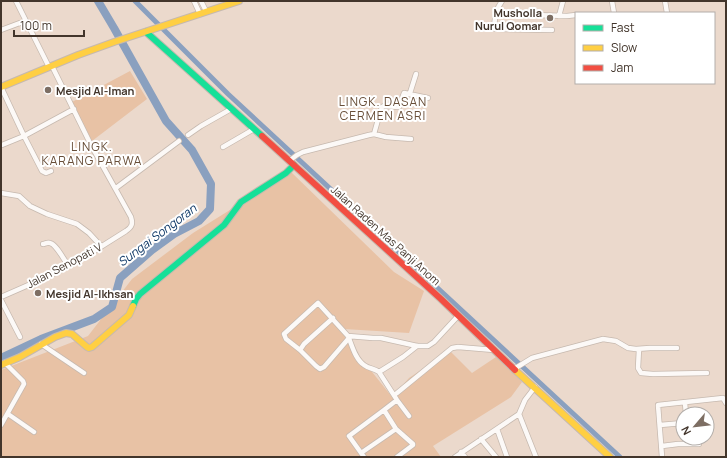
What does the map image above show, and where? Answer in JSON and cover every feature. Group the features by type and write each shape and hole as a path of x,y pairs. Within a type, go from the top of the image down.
{"street":[{"path":"16,1 25,21 74,109 91,145 116,188 178,141"},
{"path":"194,1 200,14"},
{"path":"201,1 206,11"},
{"path":"51,172 46,173 42,170 1,87 50,66 119,40 238,1"},
{"path":"502,1 496,12 495,29 552,30"},
{"path":"560,16 563,1"},
{"path":"612,1 614,12"},
{"path":"665,1 667,12"},
{"path":"496,12 498,14 575,15"},
{"path":"1,30 25,21"},
{"name":"Jalan Raden Mas Panji Anom","path":"146,32 231,109 293,160 494,350 515,367 610,457"},
{"path":"410,94 416,74"},
{"path":"374,134 382,107 399,107 404,93 428,98"},
{"path":"2,145 24,136 74,109"},
{"path":"188,135 231,109"},
{"path":"223,147 254,129"},
{"path":"1,425 24,386 24,383 3,364 41,344 69,333 87,347 92,347 131,313 135,300 140,294 224,225 241,202 286,173 293,160 338,142 374,134 386,137 411,139"},
{"name":"Jalan Senopati V","path":"1,297 49,276 80,260 132,226 132,220 116,188"},
{"path":"1,193 19,196 30,206 77,224 89,233 101,246"},
{"path":"43,244 52,244 57,248 68,265"},
{"path":"1,300 20,337"},
{"path":"349,337 321,369 291,343 284,336 284,334 318,303 349,337 354,352 362,364 379,372 409,416"},
{"path":"349,337 381,338 417,346 428,346 431,345 458,316"},
{"path":"300,350 304,344 332,318"},
{"path":"515,367 538,356 603,339 616,341 629,348 678,348"},
{"path":"41,344 84,373"},
{"path":"379,372 417,346"},
{"path":"397,393 452,348 494,350"},
{"path":"639,349 638,368 641,373 707,373"},
{"path":"535,387 524,400 520,414 536,457"},
{"path":"662,457 658,405 723,398 726,402"},
{"path":"396,429 363,455 349,436 397,400"},
{"path":"685,402 685,406"},
{"path":"384,410 396,429 413,444 397,457"},
{"path":"8,414 34,432"},
{"path":"455,457 520,414"},
{"path":"660,425 675,424"},
{"path":"497,429 507,457"},
{"path":"481,440 496,457"},
{"path":"662,446 675,444"},
{"path":"461,452 465,457"}],"shaded area":[{"path":"130,71 147,99 92,141 72,102"},
{"path":"291,172 394,272 424,291 409,333 344,329 345,338 392,397 409,378 450,351 472,373 496,357 522,382 511,397 433,446 441,457 1,457 1,370 88,336 132,279 193,233"}],"waterway":[{"name":"Sungai Songoran","path":"1,358 41,339 94,319 112,307 120,278 152,250 174,234 199,221 210,209 211,184 192,150 166,121 98,1"},
{"path":"135,1 228,94 620,457"}],"traffic: fast":[{"path":"146,32 262,136"},
{"path":"133,306 140,294 224,225 241,202 286,173 294,165"}],"traffic: slow":[{"path":"1,87 78,55 239,1"},
{"path":"1,365 20,357 55,337 66,333 72,334 87,347 92,347 129,315 133,306"},
{"path":"515,370 610,457"}],"traffic: jam":[{"path":"262,136 441,299 515,370"}],"place":[{"name":"Musholla Nurul Qomar","path":"550,18"},
{"name":"Mesjid Al-Iman","path":"48,90"},
{"name":"Mesjid Al-Ikhsan","path":"38,293"}],"district":[{"name":"LINGK. DASAN CERMEN ASRI","path":"383,108"},
{"name":"LINGK. KARANG PARWA","path":"92,153"}]}
